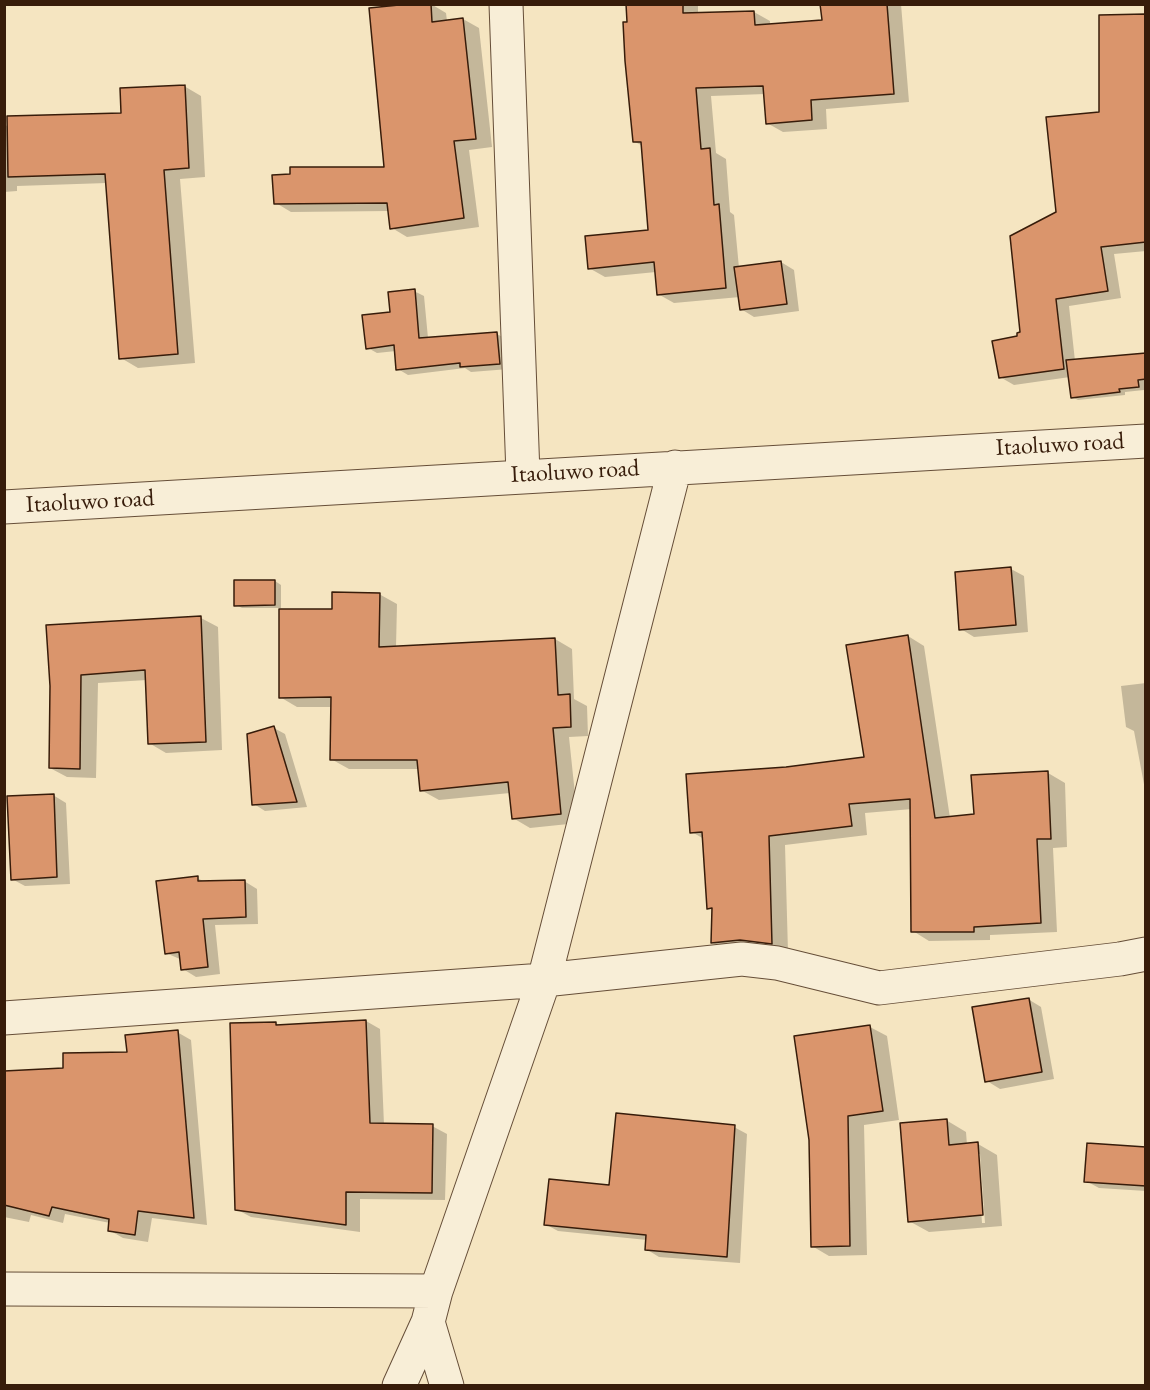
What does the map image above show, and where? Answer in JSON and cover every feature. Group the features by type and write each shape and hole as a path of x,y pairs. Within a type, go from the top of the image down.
{"street":[{"path":"506,4 523,475"},
{"name":"Itaoluwo road","path":"4,507 523,475 1146,441"},
{"path":"399,1386 428,1322 436,1291 543,980 675,467"},
{"path":"4,1018 543,980 742,959 777,963 879,988 1146,954"},
{"path":"4,1289 436,1291"},
{"path":"428,1322 447,1386"}],"building":[{"path":"431,4 432,22 463,18 476,139 454,141 464,218 390,229 387,203 274,204 272,175 290,174 290,167 384,167 369,8"},
{"path":"626,4 683,4 683,13 754,11 755,25 822,20 820,4 887,4 894,94 811,100 812,120 766,124 763,86 696,88 701,149 710,148 714,205 719,204 726,288 657,295 654,262 588,269 585,236 648,230 641,142 633,142 625,61 623,22 627,22"},
{"path":"1146,14 1146,242 1101,247 1108,291 1056,299 1064,369 999,378 992,341 1017,336 1020,332 1010,236 1056,212 1046,117 1099,112 1099,15"},
{"path":"185,85 189,168 164,170 178,354 119,359 105,174 8,177 7,116 121,113 120,88"},
{"path":"781,261 787,304 740,310 734,267"},
{"path":"415,289 419,338 497,332 500,364 460,367 460,363 396,370 394,345 366,349 362,315 390,312 388,292"},
{"path":"1146,353 1146,379 1138,380 1139,387 1119,389 1120,392 1071,398 1066,360"},
{"path":"1011,567 1016,625 959,630 955,572"},
{"path":"234,580 275,580 275,605 234,606"},
{"path":"332,592 380,593 379,647 555,638 558,695 570,694 571,727 553,728 561,814 512,819 508,782 420,791 417,760 330,760 331,697 279,698 279,609 332,609"},
{"path":"201,616 206,742 148,744 145,670 81,675 80,769 49,768 50,686 46,625"},
{"path":"908,635 935,818 974,814 971,775 1048,771 1051,839 1037,839 1041,923 974,927 974,932 911,932 910,799 849,804 852,826 769,836 772,944 740,940 711,943 712,908 707,909 702,832 690,833 686,774 786,767 864,757 846,645"},
{"path":"274,726 297,802 252,805 247,734"},
{"path":"54,794 57,877 11,880 7,796"},
{"path":"198,876 198,881 245,880 246,917 203,919 208,967 181,970 179,952 165,954 156,881"},
{"path":"1029,998 1042,1072 985,1082 972,1007"},
{"path":"366,1020 370,1123 433,1124 432,1193 346,1192 346,1225 235,1210 230,1023 276,1022 276,1025"},
{"path":"870,1025 883,1111 848,1116 850,1246 811,1247 809,1140 794,1036"},
{"path":"178,1030 194,1218 138,1211 135,1235 108,1231 109,1219 52,1207 49,1216 4,1205 4,1071 63,1068 63,1053 127,1052 125,1035"},
{"path":"616,1113 735,1125 727,1257 645,1250 646,1235 544,1225 549,1179 609,1185"},
{"path":"947,1119 949,1145 978,1142 983,1215 908,1222 900,1123"},
{"path":"1087,1143 1146,1147 1146,1186 1084,1182"}]}
